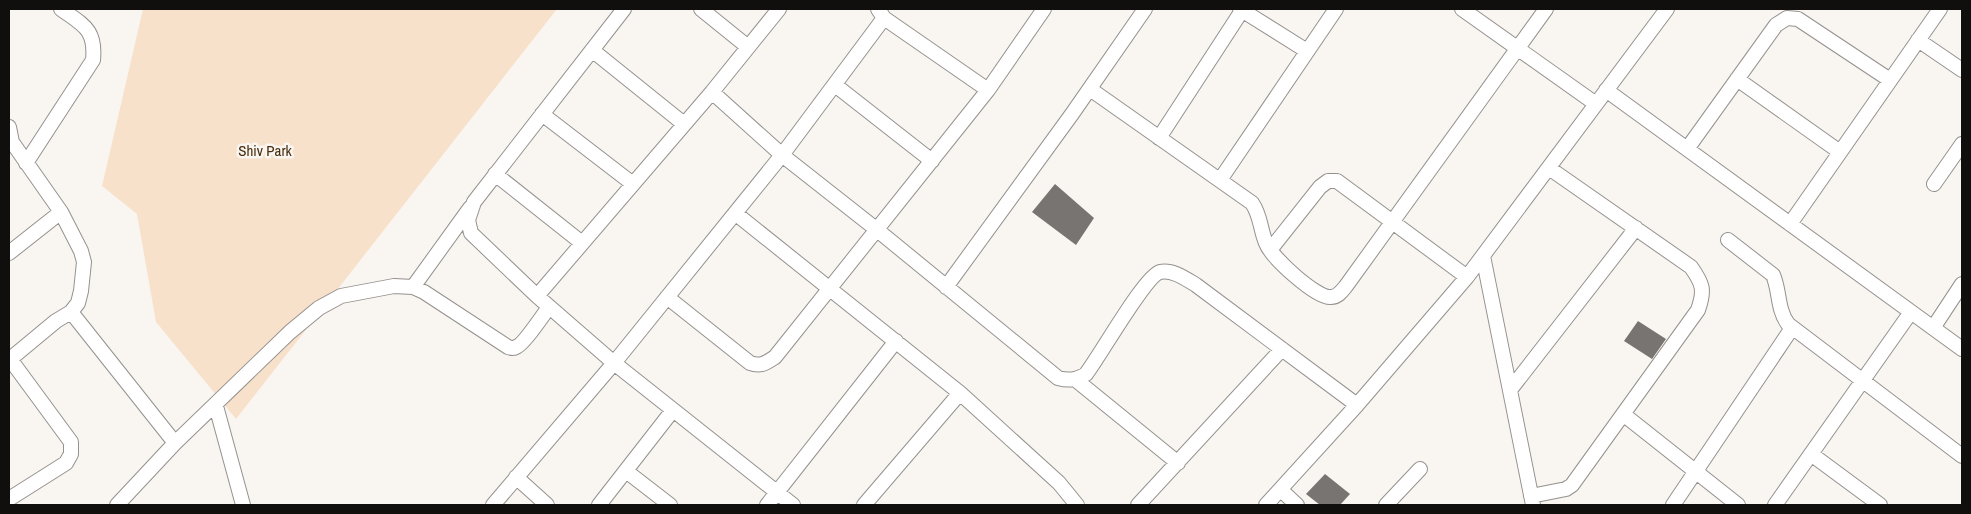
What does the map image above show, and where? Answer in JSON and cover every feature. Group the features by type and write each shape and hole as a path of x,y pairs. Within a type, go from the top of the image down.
{"street":[{"path":"26,162 93,60 94,44 85,27 61,9"},
{"path":"413,287 495,174 624,9"},
{"path":"701,9 748,47"},
{"path":"537,296 712,92 779,9"},
{"path":"667,297 750,363 757,365 765,364 775,357 988,90 1044,9"},
{"path":"946,287 1090,89 1145,9"},
{"path":"1159,138 1242,9 1308,51"},
{"path":"1220,180 1336,9"},
{"path":"1462,9 1596,104"},
{"path":"1090,89 1252,203 1258,212 1266,244 1270,250 1282,264 1318,294 1332,297 1339,294 1346,286 1393,223 1546,9"},
{"path":"1266,505 1357,405 1467,276 1667,9"},
{"path":"1790,224 1940,9"},
{"path":"493,505 614,363 782,155 835,85 881,13 988,90"},
{"path":"1687,149 1776,25 1787,18 1798,18 1890,80"},
{"path":"1918,40 1962,70"},
{"path":"592,50 684,124"},
{"path":"1737,79 1840,152"},
{"path":"835,85 932,161"},
{"path":"1606,90 1962,350"},
{"path":"712,92 782,155 876,229 1058,378 1076,380 1086,374 1152,276 1161,272 1175,274 1196,284 1357,405"},
{"path":"542,114 633,184"},
{"path":"9,127 12,142 61,212 81,251 84,262 78,303 71,312 56,321 9,360 72,442 71,454 66,462 9,499"},
{"path":"1934,184 1961,149"},
{"path":"1483,256 1532,500 1566,489 1572,485 1698,310 1702,296 1701,281 1691,267 1549,168"},
{"path":"495,174 582,243"},
{"path":"1270,250 1320,187 1328,181 1337,181 1467,276"},
{"path":"474,202 468,220 471,233 537,296 614,363 793,505"},
{"path":"9,253 61,212"},
{"path":"735,213 960,393 1059,483 1077,505"},
{"path":"1510,390 1636,228"},
{"path":"1728,240 1773,275 1783,318 1792,328 1962,456"},
{"path":"1933,328 1962,284"},
{"path":"116,505 175,443 216,406 294,328 325,305 342,296 394,286 413,287 424,292 508,347 513,348 518,347 549,307"},
{"path":"71,312 175,443"},
{"path":"1775,505 1910,312"},
{"path":"1673,505 1792,328"},
{"path":"767,505 896,341"},
{"path":"1138,505 1282,349"},
{"path":"1076,380 1178,462"},
{"path":"864,505 960,393"},
{"path":"216,406 243,505"},
{"path":"599,505 673,410"},
{"path":"1623,414 1738,505"},
{"path":"1811,454 1880,505"},
{"path":"1386,505 1420,469"},
{"path":"626,471 670,505"},
{"path":"516,478 547,505"},
{"path":"1281,490 1298,505"}],"green space":[{"name":"Shiv Park","path":"143,9 557,9 236,419 156,322 137,214 102,186"}],"building":[{"path":"1055,184 1094,218 1076,245 1032,212"},
{"path":"1638,321 1666,339 1652,359 1624,341"},
{"path":"1325,474 1350,494 1340,505 1320,505 1306,494"}]}
